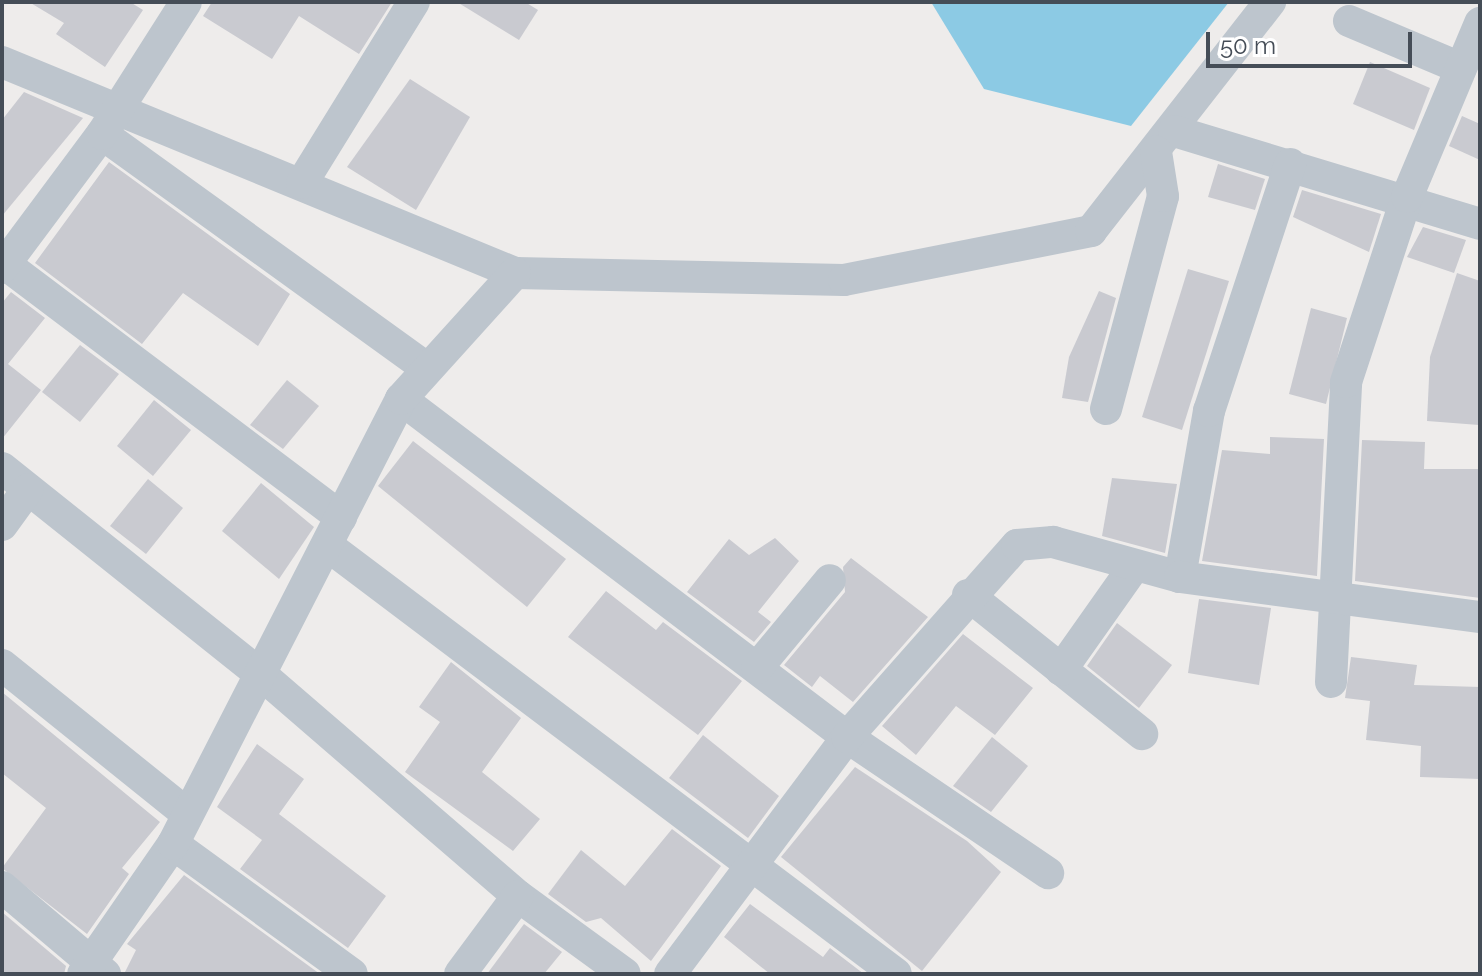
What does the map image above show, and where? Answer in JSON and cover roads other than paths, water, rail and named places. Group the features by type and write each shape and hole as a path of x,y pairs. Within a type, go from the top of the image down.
{"street":[{"path":"186,2 102,134 4,266 341,517"},
{"path":"302,183 414,2"},
{"path":"2,62 120,106 515,273 844,280 1091,231 1165,142 1270,2"},
{"path":"1349,21 1461,68"},
{"path":"1331,682 1346,382 1407,197 1480,23"},
{"path":"102,134 427,368"},
{"path":"1165,142 1290,164 1407,197 1480,224"},
{"path":"1106,409 1163,196 1165,142"},
{"path":"1180,577 1209,411 1290,164"},
{"path":"2,887 93,970 173,844 185,812 263,676 401,399 515,273"},
{"path":"401,399 847,737 1048,873"},
{"path":"2,468 263,676 518,896 625,974"},
{"path":"2,525 28,489"},
{"path":"670,974 847,737 968,595 1017,545 1033,540 1180,577 1480,617"},
{"path":"328,546 756,861 896,974"},
{"path":"1061,670 1135,565"},
{"path":"757,668 830,580"},
{"path":"968,595 1142,734"},
{"path":"2,665 185,812"},
{"path":"173,844 352,974"},
{"path":"460,974 518,896"}],"water":[{"path":"931,2 1229,2 1131,126 984,89"}]}
